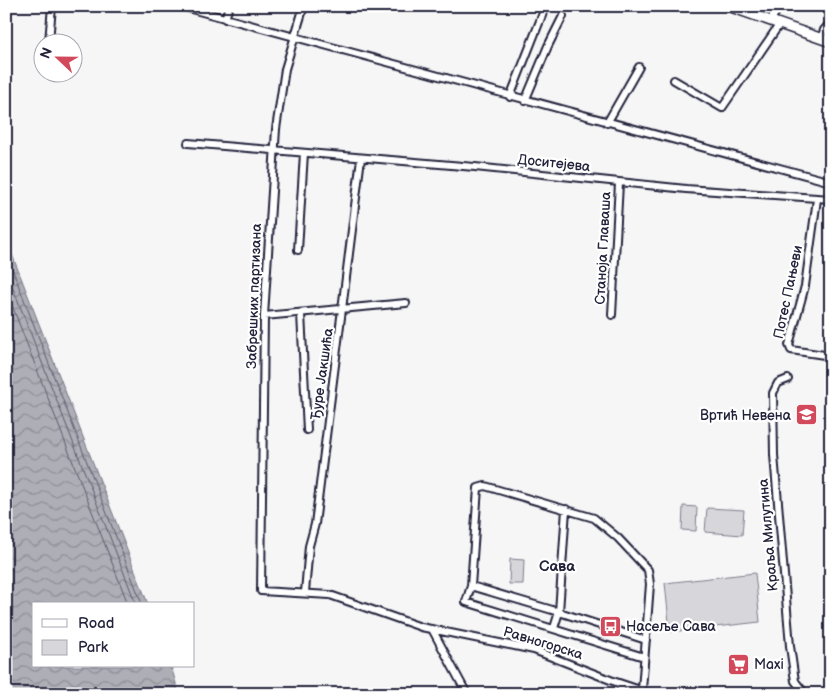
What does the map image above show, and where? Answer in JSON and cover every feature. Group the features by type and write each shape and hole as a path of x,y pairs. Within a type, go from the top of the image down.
{"street":[{"path":"50,32 52,6"},
{"path":"180,6 510,97 831,182"},
{"path":"225,18 228,6"},
{"name":"Забрешких партизана","path":"261,591 264,316 275,150 280,95 293,38 304,6"},
{"path":"728,6 831,42"},
{"path":"674,80 722,108 774,23 780,6"},
{"path":"510,97 545,8"},
{"path":"525,101 563,16"},
{"path":"820,39 824,30 831,22"},
{"path":"607,123 639,67"},
{"name":"Доситејева","path":"188,143 475,167 620,183 831,199"},
{"path":"298,250 304,153"},
{"name":"Ђуре Јакшића","path":"305,592 361,158"},
{"name":"Станоја Главаша","path":"612,315 620,183"},
{"name":"Потес Пањеви","path":"817,199 805,286 788,346 791,350 831,356"},
{"path":"264,316 301,314 406,302"},
{"path":"301,314 307,430"},
{"name":"Краља Милутина","path":"788,379 778,384 773,393 774,455 790,646 796,681 805,694"},
{"name":"Равногорска","path":"642,690 650,578 648,570 599,521 582,513 485,486 478,488 471,586 466,602 644,657"},
{"name":"Равногорска","path":"554,628 559,612 566,509"},
{"path":"471,586 646,640"},
{"name":"Равногорска","path":"261,591 305,592 330,595 410,624 534,650 622,685 652,694"},
{"path":"432,629 467,694"},
{"path":"619,694 622,685"},
{"path":"495,694 502,692 513,694"}],"green space":[{"path":"683,506 697,507 696,531 682,530"},
{"path":"707,508 744,510 742,535 705,532"},
{"path":"510,559 524,560 523,584 509,584"},
{"path":"755,573 760,622 670,632 665,583"}],"water":[{"path":"6,239 147,602 32,602 32,668 172,668 179,694 6,694"}],"place":[{"name":"Вртић Невена","path":"807,415"},
{"name":"Насеље Сава","path":"610,626"},
{"name":"Maxi","path":"738,664"}],"district":[{"name":"Сава","path":"557,566"}]}
